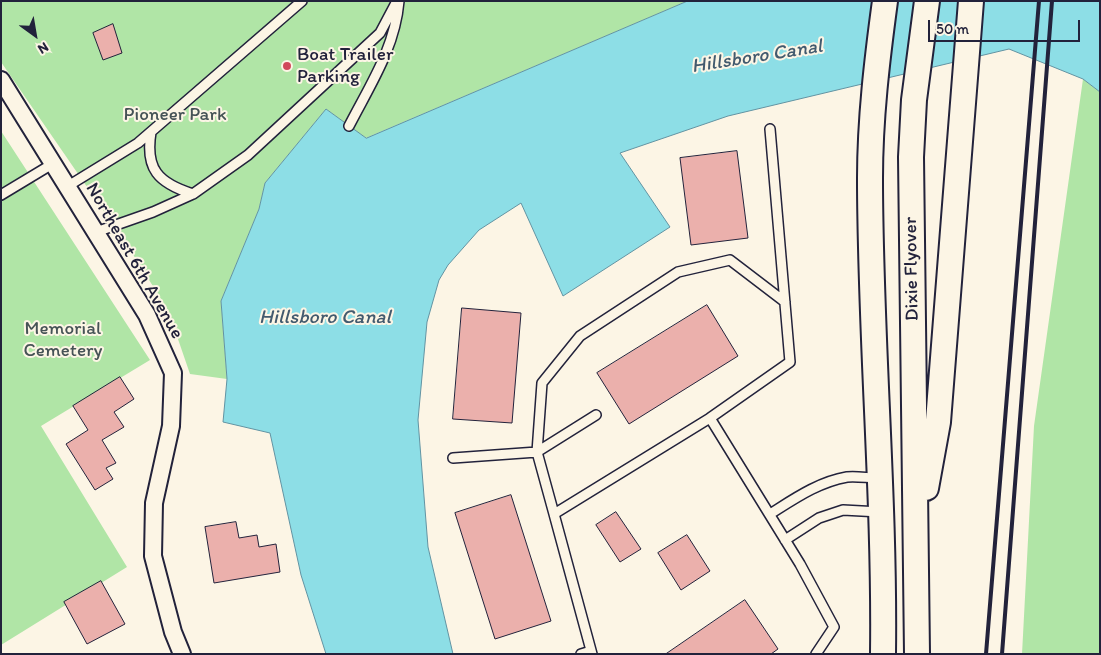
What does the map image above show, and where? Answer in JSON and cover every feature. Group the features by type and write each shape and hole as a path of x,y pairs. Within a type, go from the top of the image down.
{"main road":[{"name":"Dixie Flyover","path":"883,654 881,478 870,186 873,97 884,1"},
{"name":"Dixie Flyover","path":"917,537 911,236 914,100 927,1"},
{"path":"917,654 917,537 938,422 972,1"},
{"path":"881,478 894,488 917,537"}],"street":[{"name":"Northeast 6th Avenue","path":"1,80 54,162 147,315 173,373 171,426 154,503 153,556 173,632 182,654"}],"lane":[{"path":"68,186 130,148 151,132 302,1"},
{"path":"349,126 390,48 397,23 398,1"},
{"path":"96,232 153,212 192,194 248,155 380,33 398,1"},
{"path":"554,514 710,418 790,362 770,129"},
{"path":"151,132 149,146 151,166 164,182 192,194"},
{"path":"1,196 54,162"},
{"path":"581,654 592,652 537,452 542,383 580,336 678,272 730,260 785,302"},
{"path":"453,458 537,452 596,415"},
{"path":"710,418 770,514 834,626 816,654"},
{"path":"770,514 814,487 830,481 849,477 881,478"},
{"path":"785,540 819,518 843,510 881,512"}],"green space":[{"name":"Pioneer Park","path":"1,1 688,1 366,138 326,109 265,183 259,209 221,301 227,379 190,374 168,310 127,245 1,62"},
{"path":"1083,79 1100,92 1100,654 1022,654 1034,426"},
{"name":"Memorial Cemetery","path":"1,131 150,360 41,426 127,567 1,645"}],"water":[{"name":"Hillsboro Canal","path":"688,1 1100,1 1100,92 1083,79 1009,49 728,116 620,153 670,227 563,296 521,203 479,230 448,265 439,280 427,322 418,420 428,547 453,654 326,654 301,575 270,433 223,422 227,379 221,301 259,209 265,183 326,109 366,138"}],"building":[{"path":"113,24 122,53 103,60 93,33"},
{"path":"737,151 748,238 691,245 680,158"},
{"path":"707,305 738,356 629,424 597,373"},
{"path":"462,308 521,313 512,423 453,419"},
{"path":"120,377 134,399 114,412 124,427 102,440 116,463 106,468 113,479 95,490 66,444 88,430 73,406"},
{"path":"511,495 551,621 495,639 455,513"},
{"path":"616,512 641,549 620,562 596,525"},
{"path":"236,522 239,538 257,535 259,547 276,544 280,572 214,583 205,527"},
{"path":"687,535 710,571 681,590 658,553"},
{"path":"101,581 125,624 87,644 64,602"},
{"path":"745,600 778,649 771,654 666,654"}],"railway":[{"path":"986,654 1039,1"},
{"path":"1002,654 1052,1"}],"place":[{"name":"Boat Trailer Parking","path":"287,66"}]}
